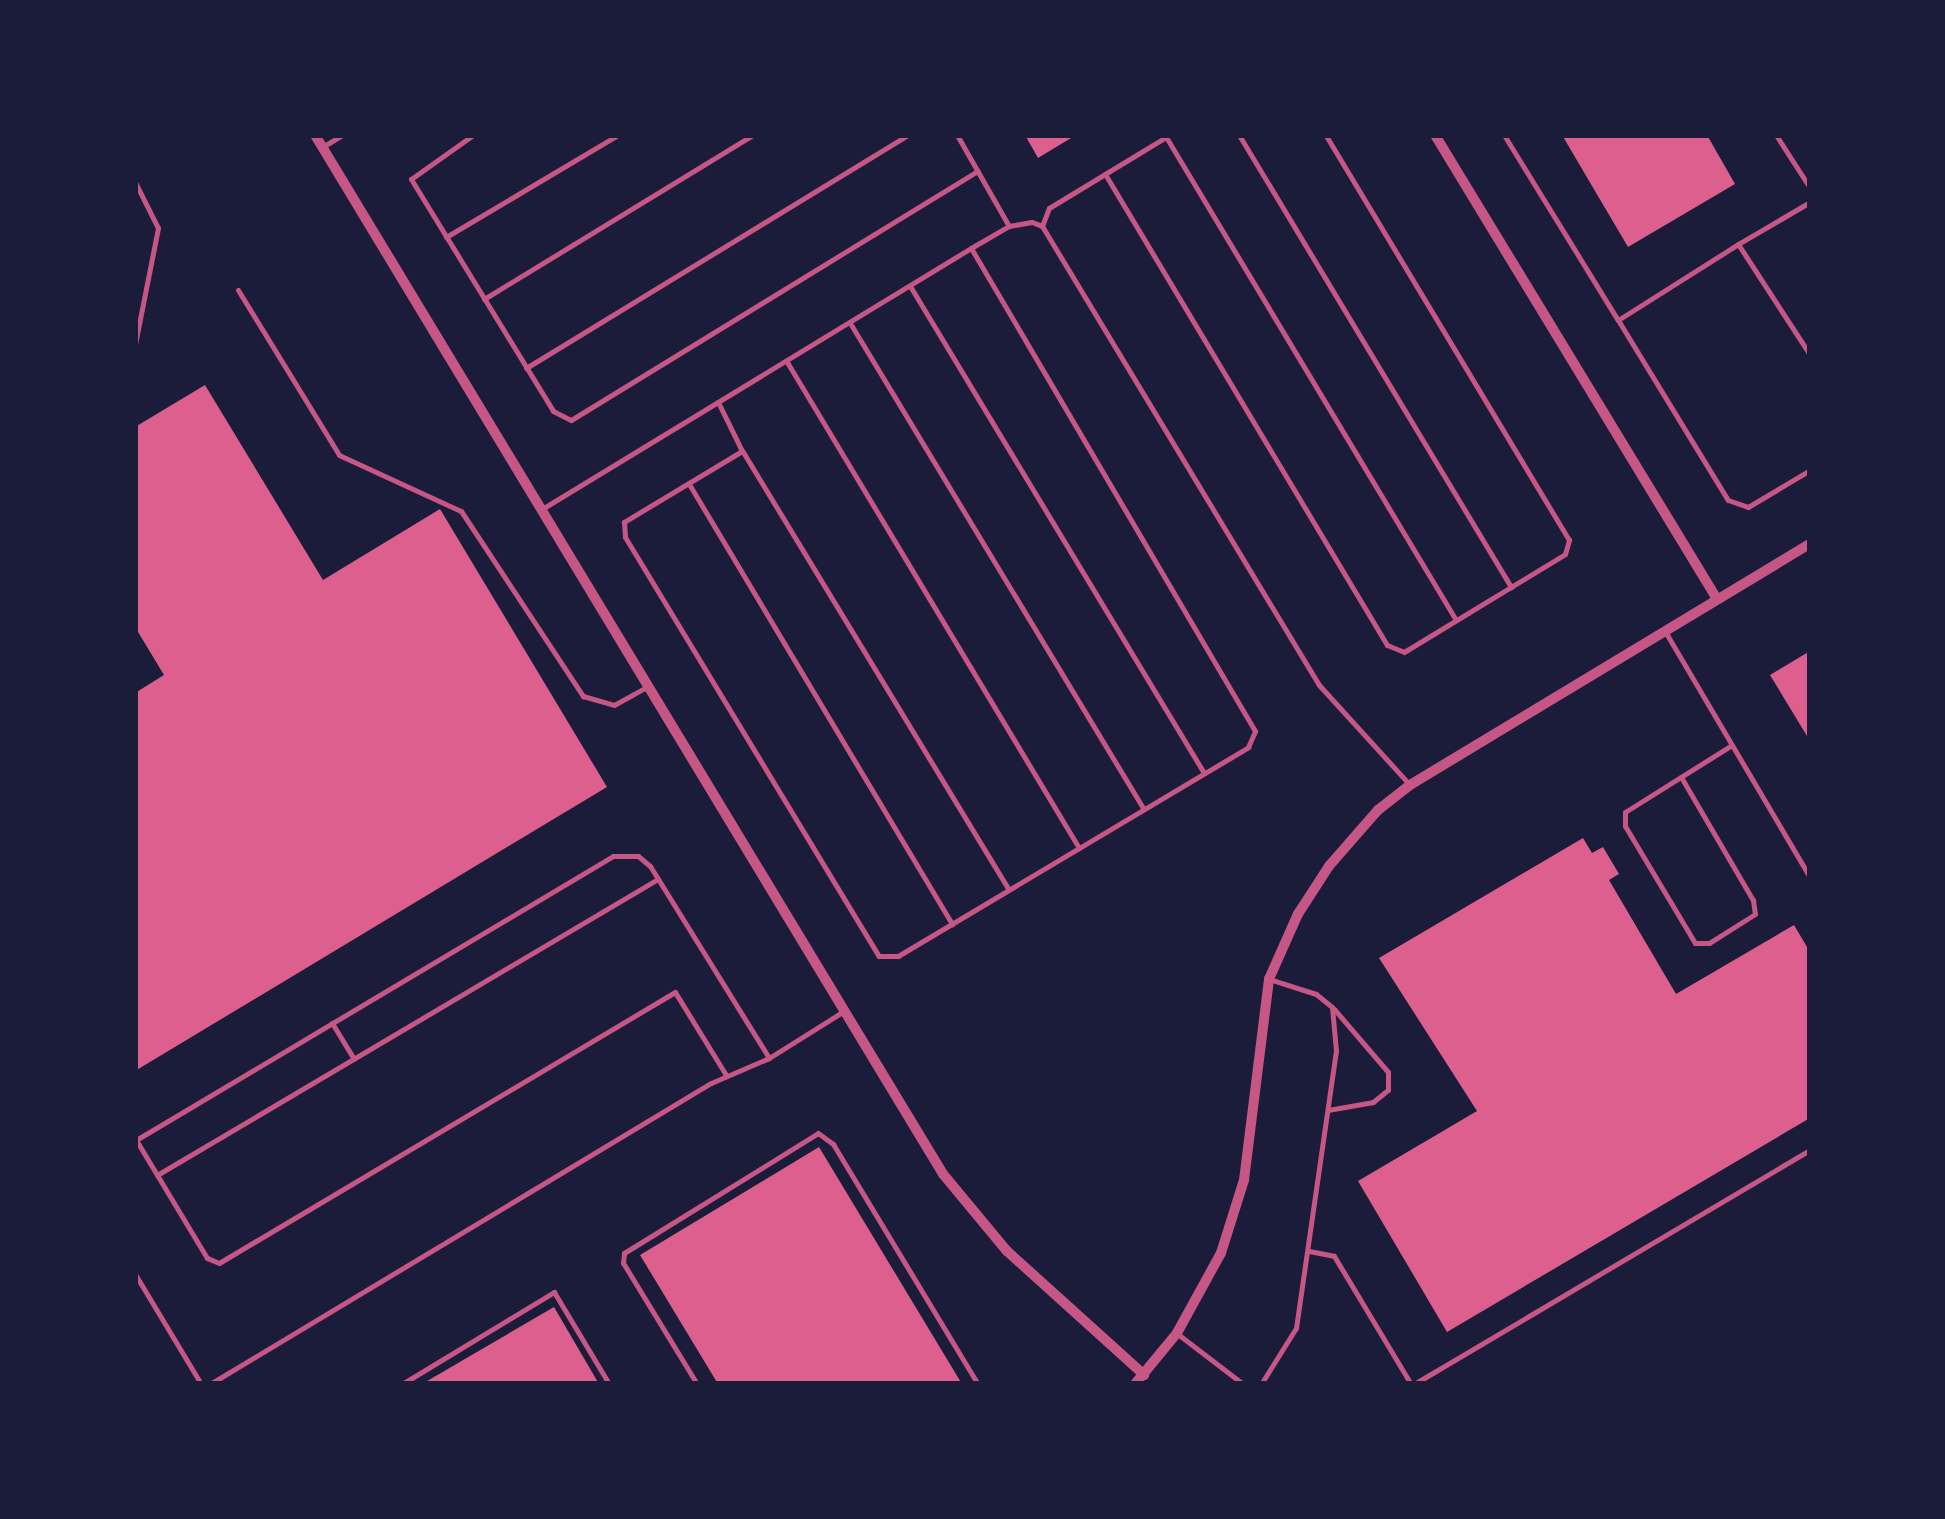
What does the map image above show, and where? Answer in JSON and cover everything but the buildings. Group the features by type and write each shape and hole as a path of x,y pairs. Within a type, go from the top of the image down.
{"street":[{"path":"315,135 944,1174 987,1231 1144,1375"},
{"path":"1435,135 1717,599"},
{"path":"1135,1384 1176,1333 1218,1260 1241,1191 1269,978 1313,888 1363,826 1410,784 1810,544"}],"lane":[{"path":"322,147 342,135"},
{"path":"473,135 421,166 412,180 553,411 571,420 978,171"},
{"path":"446,237 618,135"},
{"path":"484,299 753,135"},
{"path":"526,368 908,135"},
{"path":"957,135 1009,226"},
{"path":"1239,135 1511,587"},
{"path":"1105,174 1387,645 1404,652 1565,554 1568,540 1326,135"},
{"path":"1504,135 1728,500 1748,506 1810,470"},
{"path":"1776,135 1810,188"},
{"path":"1410,784 1319,685 1042,226 1048,208 1167,136 1456,620"},
{"path":"135,182 158,228 135,344"},
{"path":"1618,320 1810,202"},
{"path":"542,509 1009,226 1042,226"},
{"path":"1738,244 1810,355"},
{"path":"742,451 624,522 626,536 879,956 898,956 1248,747 1256,731 972,248"},
{"path":"910,286 1204,773"},
{"path":"238,290 339,455 461,512 582,696 614,705 650,686"},
{"path":"850,322 1144,809"},
{"path":"786,362 1078,848"},
{"path":"718,402 742,451 1009,890"},
{"path":"688,483 952,924"},
{"path":"1664,631 1810,877"},
{"path":"1681,777 1753,900 1755,914 1709,943 1695,943 1625,826 1624,812 1732,745"},
{"path":"726,1075 676,992 219,1263 207,1258 136,1140 613,856 638,856 658,878 770,1058"},
{"path":"157,1176 658,878"},
{"path":"1269,978 1316,994 1361,1033 1388,1072 1388,1090 1373,1102 1328,1110"},
{"path":"1262,1384 1296,1328 1336,1051 1332,1008"},
{"path":"210,1384 726,1075 770,1058 846,1010"},
{"path":"332,1023 354,1059"},
{"path":"698,1384 623,1263 624,1253 818,1133 833,1144 978,1384"},
{"path":"1309,1251 1334,1256 1412,1384 1810,1150"},
{"path":"135,1274 201,1384"},
{"path":"402,1384 554,1292 609,1384"},
{"path":"1176,1333 1243,1384"}]}
